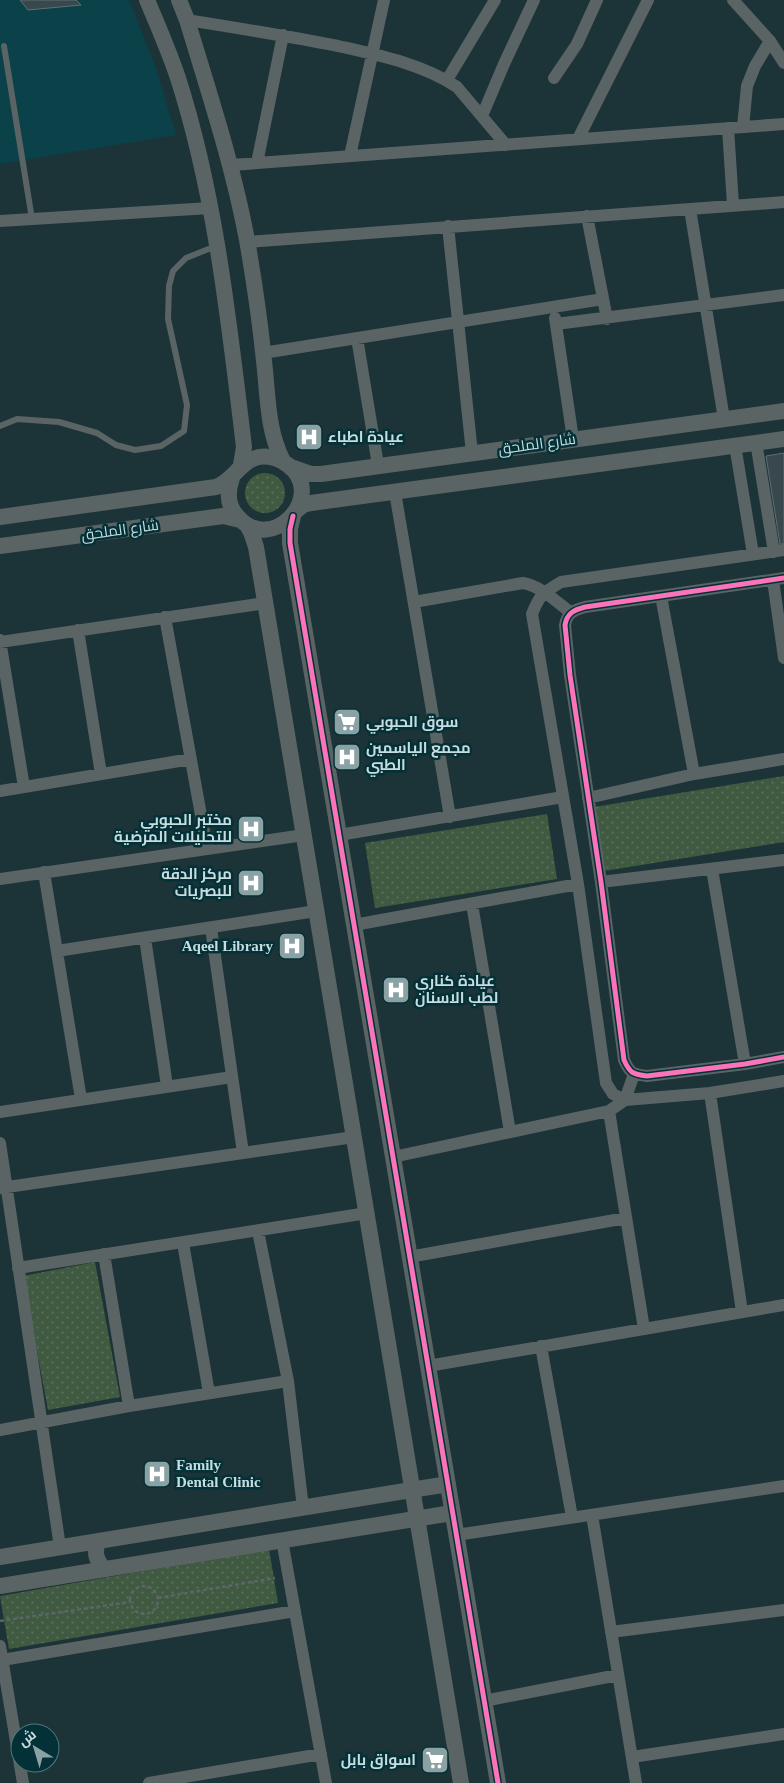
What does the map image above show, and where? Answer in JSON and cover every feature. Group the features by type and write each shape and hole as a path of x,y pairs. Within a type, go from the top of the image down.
{"street":[{"path":"148,0 178,77 201,164 217,246 244,447 229,486 230,505 254,539 462,1783"},
{"path":"179,0 187,20 231,165 248,242 272,435 287,464 298,476 301,488 301,499 290,529 290,543 498,1783"},
{"path":"350,156 384,0"},
{"path":"447,80 495,0"},
{"path":"482,116 534,0"},
{"path":"554,78 577,44 597,0"},
{"path":"578,140 648,0"},
{"path":"733,0 770,41 784,62"},
{"path":"187,20 283,35 373,54 416,67 457,86 506,145"},
{"path":"257,164 283,35"},
{"path":"744,127 747,86 755,66 770,41"},
{"path":"231,165 784,124"},
{"path":"728,128 733,205"},
{"path":"248,242 784,202"},
{"path":"0,221 210,208"},
{"path":"690,209 724,419"},
{"path":"587,216 607,319"},
{"path":"448,226 472,453"},
{"path":"556,324 784,295"},
{"path":"263,353 603,299"},
{"path":"553,307 573,439"},
{"path":"357,338 378,465"},
{"name":"شارع الملحق","path":"287,464 311,474 321,474 784,412"},
{"name":"شارع الملحق","path":"295,513 303,505 311,503 784,439"},
{"path":"625,1100 613,1094 606,1083 578,884 532,614 544,592 561,582 779,551 756,442"},
{"path":"735,445 753,554"},
{"path":"236,471 251,459 262,456 273,457 287,464"},
{"name":"شارع الملحق","path":"0,517 212,488 225,484 236,471"},
{"path":"395,492 450,816"},
{"path":"243,522 256,529 267,530 286,523 295,513"},
{"name":"شارع الملحق","path":"0,546 223,516 243,522"},
{"path":"784,658 779,579 585,607 571,612 566,622 570,675 601,882 624,1060 628,1068 634,1074 647,1076 745,1064 784,1056"},
{"path":"414,602 523,582 531,584 544,592 571,612"},
{"path":"661,596 694,774"},
{"path":"24,787 0,641 265,603"},
{"path":"165,617 207,848"},
{"path":"78,630 101,774"},
{"path":"0,791 191,759"},
{"path":"588,798 694,774 784,759"},
{"path":"339,836 564,797"},
{"path":"0,879 304,835"},
{"path":"601,882 784,860"},
{"path":"712,869 745,1064"},
{"path":"44,872 81,1099"},
{"path":"354,925 578,884"},
{"path":"472,904 510,1132"},
{"path":"57,951 316,912"},
{"path":"211,928 243,1153"},
{"path":"145,938 167,1086"},
{"path":"625,1100 634,1074"},
{"path":"0,1112 232,1077"},
{"path":"393,1157 609,1111 625,1100 710,1093 784,1080"},
{"path":"710,1093 742,1312"},
{"path":"609,1111 644,1329"},
{"path":"3,1187 354,1137"},
{"path":"0,1143 3,1187 18,1268 41,1421 64,1547"},
{"path":"18,1268 367,1213"},
{"path":"409,1256 626,1218"},
{"path":"258,1230 288,1381 303,1508"},
{"path":"183,1243 209,1393"},
{"path":"104,1254 129,1406"},
{"path":"428,1366 784,1305"},
{"path":"541,1346 572,1518"},
{"path":"0,1430 129,1406 288,1381"},
{"path":"0,1557 448,1484"},
{"path":"456,1535 784,1486"},
{"path":"0,1586 452,1512"},
{"path":"592,1515 636,1783"},
{"path":"282,1540 326,1783"},
{"path":"98,1541 95,1548 96,1556 99,1564 104,1569"},
{"path":"64,1547 72,1551 76,1563 71,1575"},
{"path":"611,1632 784,1610"},
{"path":"2,1660 295,1611"},
{"path":"0,1646 23,1783"},
{"path":"484,1701 618,1675"},
{"path":"632,1757 784,1734"},
{"path":"149,1783 321,1754"}],"lane":[{"path":"4,46 32,219"},
{"path":"0,426 16,419 59,422 97,434 116,445 135,450 161,446 184,431 187,405 168,320 169,286 174,271 186,258 217,246"}],"path":[{"path":"158,1598 288,1576"},
{"path":"142,1586 153,1588 158,1598 156,1608 146,1614 135,1612 130,1602 132,1591 142,1586"},
{"path":"0,1621 130,1602"}],"shaded area":[{"path":"0,0 129,0 156,68 176,135 0,164"}],"green space":[{"path":"269,473 276,476 282,482 285,493 284,501 276,510 269,513 261,513 254,510 246,501 245,489 248,482 257,474"},
{"path":"784,776 784,842 604,871 594,807"},
{"path":"547,814 557,879 375,908 365,843"},
{"path":"95,1262 120,1397 48,1410 23,1276"},
{"path":"269,1549 278,1603 9,1649 0,1596"}],"building":[{"path":"20,0 76,0 81,5 28,10"},
{"path":"784,453 784,544 780,544 766,456"}],"cycle path":[{"path":"293,516 290,529 290,543 498,1783"},
{"path":"784,578 585,607 572,613 567,618 565,625 570,675 626,1064 632,1072 647,1076 745,1064 784,1057"}],"place":[{"name":"عيادة اطباء","path":"309,437"},
{"name":"سوق الحبوبي","path":"347,722"},
{"name":"مجمع الياسمين الطبي","path":"347,757"},
{"name":"مختبر الحبوبي للتحليلات المرضية","path":"251,829"},
{"name":"مركز الدقة للبصريات","path":"251,883"},
{"name":"Aqeel Library","path":"292,946"},
{"name":"عيادة كناري لطب الاسنان","path":"396,990"},
{"name":"Family Dental Clinic","path":"157,1474"},
{"name":"اسواق بابل","path":"435,1760"}]}
